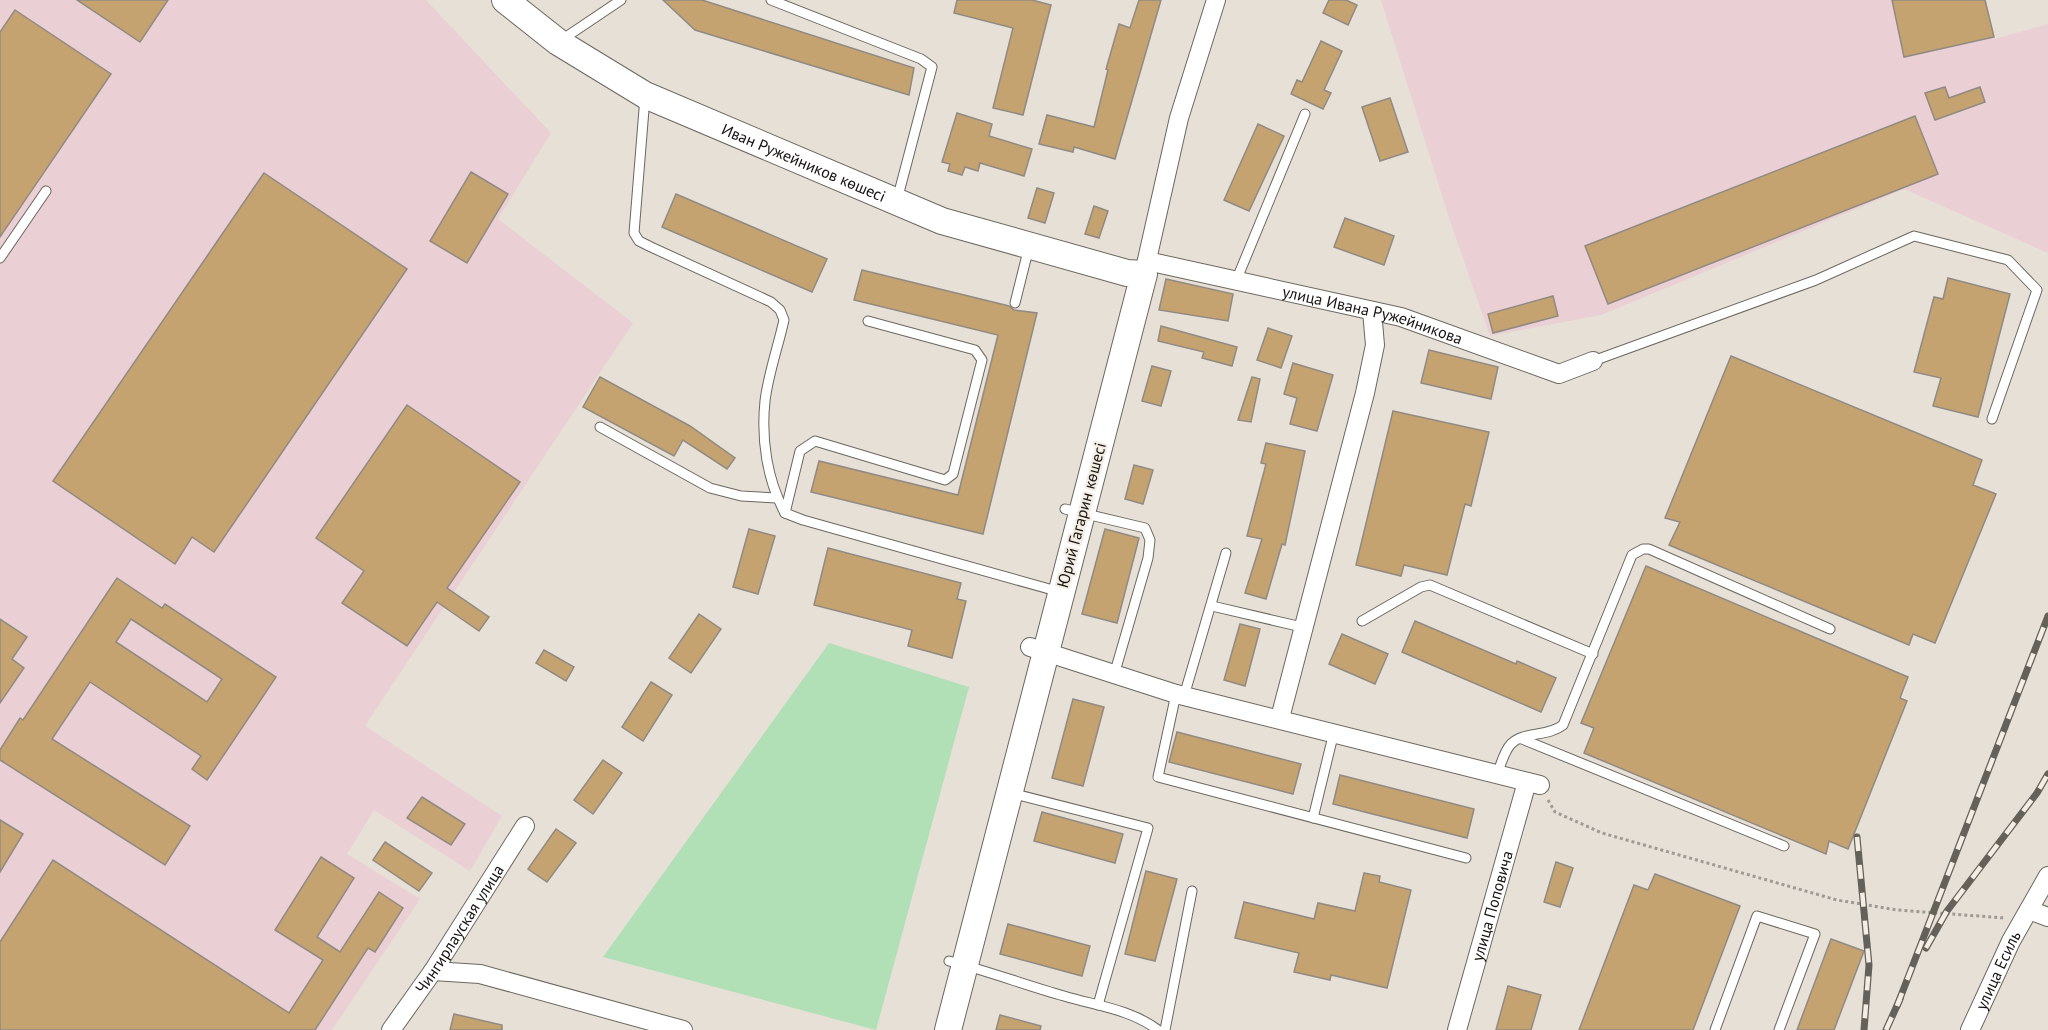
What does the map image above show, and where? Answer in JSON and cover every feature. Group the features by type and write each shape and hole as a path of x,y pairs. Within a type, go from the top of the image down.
{"main road":[{"name":"Иван Ружейников көшесі","path":"505,0 558,42 645,96 897,203 942,220 1029,245 1139,269"},
{"name":"Юрий Гагарин көшесі","path":"948,1030 957,963 1073,512 1139,269"},
{"name":"Юрий Гагарин көшесі","path":"931,1030 957,963 1011,793 1038,649"}],"street":[{"name":"Юрий Гагарин көшесі","path":"1139,269 1179,118 1216,0"},
{"name":"улица Ивана Ружейникова","path":"1139,269 1236,281 1401,317 1559,374 1593,361"},
{"path":"1280,718 1369,374 1375,345 1372,311"},
{"path":"1038,649 1180,695 1280,718 1533,783"},
{"name":"улица Поповича","path":"1457,1030 1533,783"},
{"name":"Чингирлауская улица","path":"391,1030 433,971 525,826"},
{"name":"улица Есиль","path":"1970,1030 2026,914 2048,876"},
{"path":"2026,914 2048,917"},
{"path":"433,971 480,974 683,1030"}],"lane":[{"path":"558,42 621,0"},
{"path":"771,0 921,59 932,67 897,203"},
{"path":"645,96 634,233 639,241 771,302 780,310 784,320 765,401 766,458 777,498 786,513 803,520 1053,590"},
{"path":"1236,281 1305,114"},
{"path":"0,258 46,191"},
{"path":"1593,361 1816,280 1914,236 2008,260 2037,290 1992,419"},
{"path":"1015,303 1029,245"},
{"path":"786,513 800,452 815,441 945,480 953,474 982,360 980,355 975,350 868,321"},
{"path":"600,427 710,488 741,496 777,498"},
{"path":"1073,512 1145,528 1150,540 1148,558 1113,675"},
{"path":"1497,774 1507,748 1519,738 1556,731 1563,725 1632,555 1643,549 1649,549 1830,629"},
{"path":"1226,553 1212,606 1180,695 1158,777 1466,858"},
{"path":"1362,621 1420,587 1430,585 1593,654"},
{"path":"1212,606 1302,627"},
{"path":"1313,818 1335,732"},
{"path":"1519,738 1784,846"},
{"path":"1011,793 1148,828 1098,1005"},
{"path":"1165,1030 1192,891"},
{"path":"1715,1030 1757,916 1815,934 1779,1030"},
{"path":"957,963 1142,1018 1158,1030"}],"path":[{"path":"1533,783 1555,812 1602,833 1838,900 1897,910 2026,914"}],"shaded area":[{"path":"0,0 426,0 551,133 498,219 633,323 365,726 502,816 470,871 374,810 347,854 420,899 332,1030 0,1030"},
{"path":"1381,0 1986,0 1995,39 2048,24 2048,253 1904,189 1601,315 1490,336 1449,218"}],"green space":[{"path":"829,643 969,687 876,1030 603,957"}],"building":[{"path":"77,0 168,0 140,42"},
{"path":"663,0 702,0 914,68 909,95 695,30"},
{"path":"957,0 1032,0 1051,5 1023,115 993,108 1013,28 954,13"},
{"path":"1139,0 1161,0 1115,159 1074,147 1073,152 1039,144 1047,115 1094,127 1108,70 1106,69 1119,24 1130,28"},
{"path":"1329,0 1346,0 1357,5 1348,25 1323,13"},
{"path":"1892,0 1985,0 1994,37 1904,57"},
{"path":"15,10 111,74 0,237 0,32"},
{"path":"1321,41 1342,51 1324,90 1331,93 1323,109 1291,94 1297,80 1302,82"},
{"path":"1945,87 1949,98 1980,87 1985,102 1935,120 1925,93"},
{"path":"1390,98 1408,152 1380,161 1362,107"},
{"path":"957,113 992,124 989,136 1032,149 1024,176 980,163 978,171 965,167 962,175 948,171 950,164 942,162"},
{"path":"1915,116 1938,174 1608,304 1585,246"},
{"path":"1258,124 1284,136 1249,211 1224,200"},
{"path":"471,172 508,194 467,263 430,241"},
{"path":"264,173 407,269 214,552 192,537 175,564 53,481"},
{"path":"1037,188 1054,193 1045,223 1028,218"},
{"path":"676,194 827,259 812,292 662,227"},
{"path":"1094,206 1108,211 1099,238 1085,234"},
{"path":"1345,218 1394,236 1384,265 1334,247"},
{"path":"862,270 1009,306 1014,310 1037,313 983,534 811,492 819,461 958,495 998,335 854,300"},
{"path":"1948,278 2010,294 1978,417 1933,406 1941,378 1914,372 1934,297 1943,299"},
{"path":"1166,279 1233,294 1228,321 1159,310"},
{"path":"1553,296 1558,316 1493,333 1488,314"},
{"path":"1161,326 1237,347 1232,366 1202,358 1204,352 1158,341"},
{"path":"1268,328 1292,336 1281,368 1257,360"},
{"path":"1429,350 1498,367 1491,399 1421,383"},
{"path":"1731,356 1982,460 1973,485 1996,494 1935,643 1913,634 1909,645 1669,545 1680,522 1665,518"},
{"path":"1293,363 1333,375 1317,431 1290,424 1297,398 1284,394"},
{"path":"1152,366 1171,371 1161,406 1142,401"},
{"path":"600,377 690,426 735,458 727,469 683,440 674,456 583,407"},
{"path":"1252,377 1260,379 1251,422 1238,420"},
{"path":"407,405 520,482 447,588 489,617 479,631 437,602 407,646 342,603 364,571 316,538"},
{"path":"1393,411 1489,432 1471,506 1465,504 1447,575 1404,565 1401,576 1356,565"},
{"path":"1266,443 1305,451 1285,545 1282,544 1266,599 1245,593 1262,539 1247,536 1266,464 1261,463"},
{"path":"1134,465 1153,470 1143,504 1125,499"},
{"path":"749,529 775,536 758,594 733,587"},
{"path":"1105,529 1139,538 1117,623 1082,614"},
{"path":"828,548 961,583 957,599 966,601 952,658 908,646 912,630 814,605"},
{"path":"1646,566 1908,677 1900,698 1907,701 1848,849 1829,841 1826,854 1584,753 1594,728 1581,723"},
{"path":"117,578 162,608 165,604 276,677 207,780 192,769 201,756 90,682 52,739 190,826 165,865 0,760 0,750 20,718 23,720","holes":["131,619 222,679 207,702 116,642"]},
{"path":"699,614 721,629 691,673 669,658"},
{"path":"0,619 27,637 12,659 24,668 0,703"},
{"path":"1415,621 1516,664 1517,661 1556,678 1541,712 1402,652"},
{"path":"1240,624 1260,629 1245,686 1224,680"},
{"path":"1342,634 1388,654 1375,684 1329,664"},
{"path":"544,650 574,667 566,681 536,663"},
{"path":"651,682 672,695 643,741 622,727"},
{"path":"1073,699 1104,707 1083,786 1052,778"},
{"path":"1177,732 1301,764 1293,794 1169,762"},
{"path":"603,760 622,773 593,814 574,800"},
{"path":"1340,775 1474,809 1467,838 1333,804"},
{"path":"422,797 465,824 451,845 407,818"},
{"path":"1042,812 1123,834 1115,863 1034,841"},
{"path":"0,820 23,834 0,872"},
{"path":"556,829 576,843 547,882 528,869"},
{"path":"385,842 432,873 419,891 373,860"},
{"path":"321,857 354,878 317,937 340,952 379,892 403,908 375,952 368,948 315,1030 0,1030 0,942 53,860 289,1013 323,960 275,930"},
{"path":"1556,862 1573,868 1560,907 1544,902"},
{"path":"1146,871 1177,879 1155,961 1125,954"},
{"path":"1364,873 1380,876 1379,882 1411,890 1387,988 1331,975 1330,980 1294,972 1299,953 1235,938 1244,902 1314,919 1318,903 1355,911"},
{"path":"1655,874 1740,906 1693,1030 1579,1030 1634,885 1648,890"},
{"path":"1008,924 1090,946 1082,976 1000,954"},
{"path":"1831,939 1864,951 1834,1030 1797,1030"},
{"path":"1508,986 1541,995 1531,1030 1496,1030"},
{"path":"454,1014 502,1025 502,1030 450,1030"},
{"path":"1000,1015 1041,1026 1040,1030 996,1030"}],"railway":[{"path":"1897,1006 2048,616"},
{"path":"1926,948 1947,911 2037,793 2048,774"},
{"path":"1857,837 1869,965 1864,1030"},
{"path":"1886,1030 1900,999"}]}
